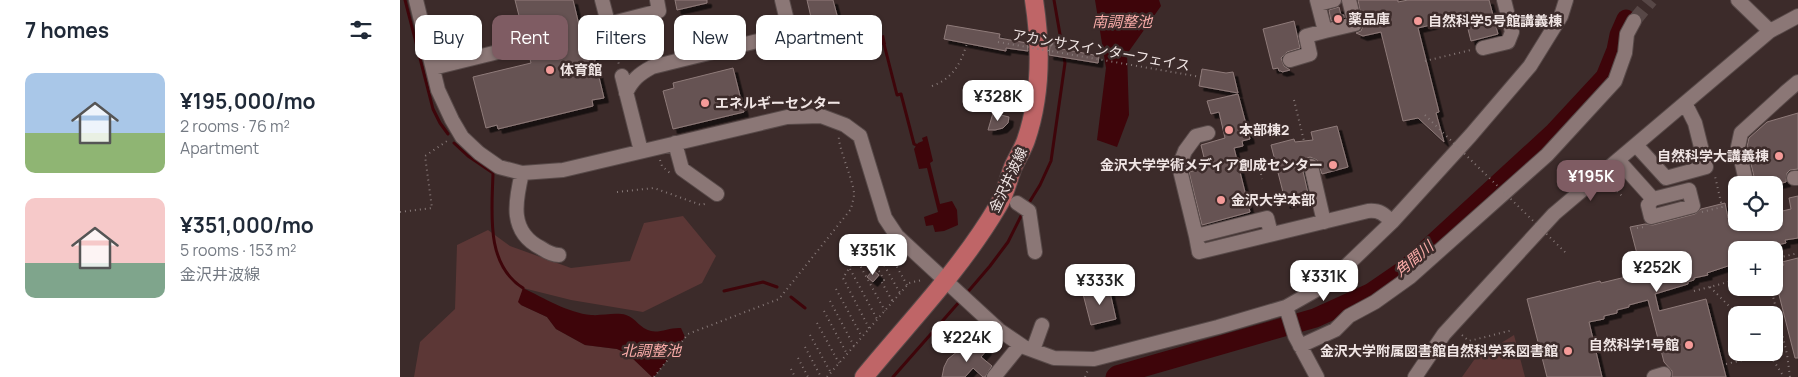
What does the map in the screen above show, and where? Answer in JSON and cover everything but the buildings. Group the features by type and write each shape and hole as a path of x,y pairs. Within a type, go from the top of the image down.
{"main road":[{"name":"金沢井波線","path":"864,377 946,281 1000,204 1013,167 1026,141 1034,113 1038,74 1038,36 1034,0"}],"street":[{"path":"416,0 438,90 462,138 499,167 522,173 563,170 787,117 821,116 842,124 860,136 885,218 897,236 920,255 999,330 1026,347 1054,358 1094,359 1218,327 1288,313 1343,269 1392,222 1471,136 1530,66 1561,16 1566,0"},
{"path":"602,0 606,15"},
{"path":"639,15 659,10 656,0"},
{"path":"782,0 786,15"},
{"path":"1325,31 1318,2 1334,0"},
{"path":"1290,60 1310,54 1306,36 1354,24 1348,0"},
{"path":"1483,48 1508,42 1512,32 1504,0"},
{"path":"1738,0 1770,31"},
{"path":"1415,377 1444,334 1554,214 1770,31 1798,16"},
{"path":"1298,341 1335,330 1348,316 1375,302 1410,277 1547,154 1615,81 1625,53 1626,34 1634,21"},
{"path":"626,93 631,82 640,73 652,67 756,41"},
{"path":"433,68 492,53"},
{"path":"622,76 641,151"},
{"path":"1745,176 1738,147 1741,133 1798,82"},
{"path":"1636,145 1666,178 1706,167 1695,122 1685,103"},
{"path":"1208,133 1196,136 1185,151 1179,166 1199,252 1376,210 1392,222"},
{"path":"675,143 682,169 712,196"},
{"path":"1618,160 1653,199"},
{"path":"1311,166 1324,222"},
{"path":"522,173 516,206 523,234 535,245 554,255 559,255"},
{"path":"1022,206 1036,252"},
{"path":"1288,313 1298,341 1317,377"},
{"path":"994,377 1026,347 1042,325"}],"path":[{"path":"1049,51 1050,44 1052,39 1057,40 1056,45 1051,44 1052,39 1057,40 1056,46 1050,44 1052,38 1058,40 1056,46 1050,44"},
{"name":"アカンサスインターフェイス","path":"998,42 1201,78"},
{"path":"932,86 944,81 954,71 961,60 966,44"},
{"path":"1425,61 1483,48"},
{"path":"618,60 622,76"},
{"path":"1294,100 1304,140"},
{"path":"1426,115 1567,254"},
{"path":"654,377 688,334 778,299 851,209 854,194 838,140 842,124"},
{"path":"400,212 432,208 425,156 451,138"},
{"path":"1260,169 1262,179"},
{"path":"1610,184 1622,196"},
{"path":"617,192 654,188 701,205 708,204 712,196"},
{"path":"869,328 843,278 863,246 872,242 900,293"},
{"path":"863,246 875,268 880,272 884,280 881,281 892,302"},
{"path":"1783,257 1798,253"},
{"path":"856,257 885,311"},
{"path":"892,258 907,285"},
{"path":"849,268 877,319"},
{"path":"1066,290 1076,293 1135,277"},
{"path":"828,377 907,285 922,280"},
{"path":"1694,291 1728,282"},
{"path":"1710,287 1729,306"},
{"path":"836,289 862,337"},
{"path":"1773,296 1787,354 1790,377"},
{"path":"830,301 854,346"},
{"path":"824,311 847,354"},
{"path":"817,322 839,363"},
{"path":"1462,335 1469,341 1513,330"},
{"path":"810,335 831,373"},
{"path":"805,347 821,377"},
{"path":"798,358 808,377"},
{"path":"1726,364 1737,361"},
{"path":"1773,361 1784,377"},
{"path":"791,369 795,377"}],"shaded area":[{"path":"683,216 716,256 702,283 643,312 571,300 523,288 521,305 547,317 556,329 585,345 617,349 628,354 652,377 414,377 420,342 455,309 457,245 488,230 510,246 571,268 630,261 644,223"},
{"path":"1514,335 1525,377 1462,377 1474,360"}],"water":[{"name":"南調整池","path":"1095,0 1159,0 1161,6 1127,54 1129,115 1117,147 1097,140 1106,68"},
{"path":"884,35 886,44 882,45 882,36"},
{"path":"927,136 933,161 930,163 940,204 952,201 957,210 958,225 944,231 935,232 933,225 926,226 924,217 938,212 927,168 919,169 914,149 918,143 923,141 922,138"},
{"name":"北調整池","path":"523,288 582,314 626,315 651,331 681,328 685,337 654,377 652,377 628,354 617,349 585,345 556,329 547,317 521,305 518,302"}],"waterway":[{"path":"405,0 433,109 448,134"},
{"path":"1027,206 1040,185 1051,161 1065,63 1054,0"},
{"name":"角間川","path":"1115,377 1315,318 1370,293 1405,269 1554,132 1605,77 1626,19"},
{"path":"884,44 897,95 901,94 914,144 916,145"},
{"path":"454,143 468,156 493,173 493,236 502,265 511,278 523,288"},
{"path":"966,294 1008,242 1023,212"},
{"path":"724,291 763,282 777,287"},
{"path":"791,297 805,308"},
{"path":"893,377 960,301"}],"tunnel":[{"path":"1634,21 1651,0"}],"place":[{"name":"薬品庫","path":"1338,19"},
{"name":"自然科学5号館講義棟","path":"1418,21"},
{"name":"体育館","path":"550,70"},
{"name":"エネルギーセンター","path":"705,103"},
{"name":"本部棟2","path":"1229,130"},
{"name":"自然科学大講義棟","path":"1779,156"},
{"name":"金沢大学学術メディア創成センター","path":"1333,165"},
{"name":"金沢大学本部","path":"1221,200"},
{"name":"自然科学1号館","path":"1689,345"},
{"name":"金沢大学附属図書館自然科学系図書館","path":"1568,351"}]}
